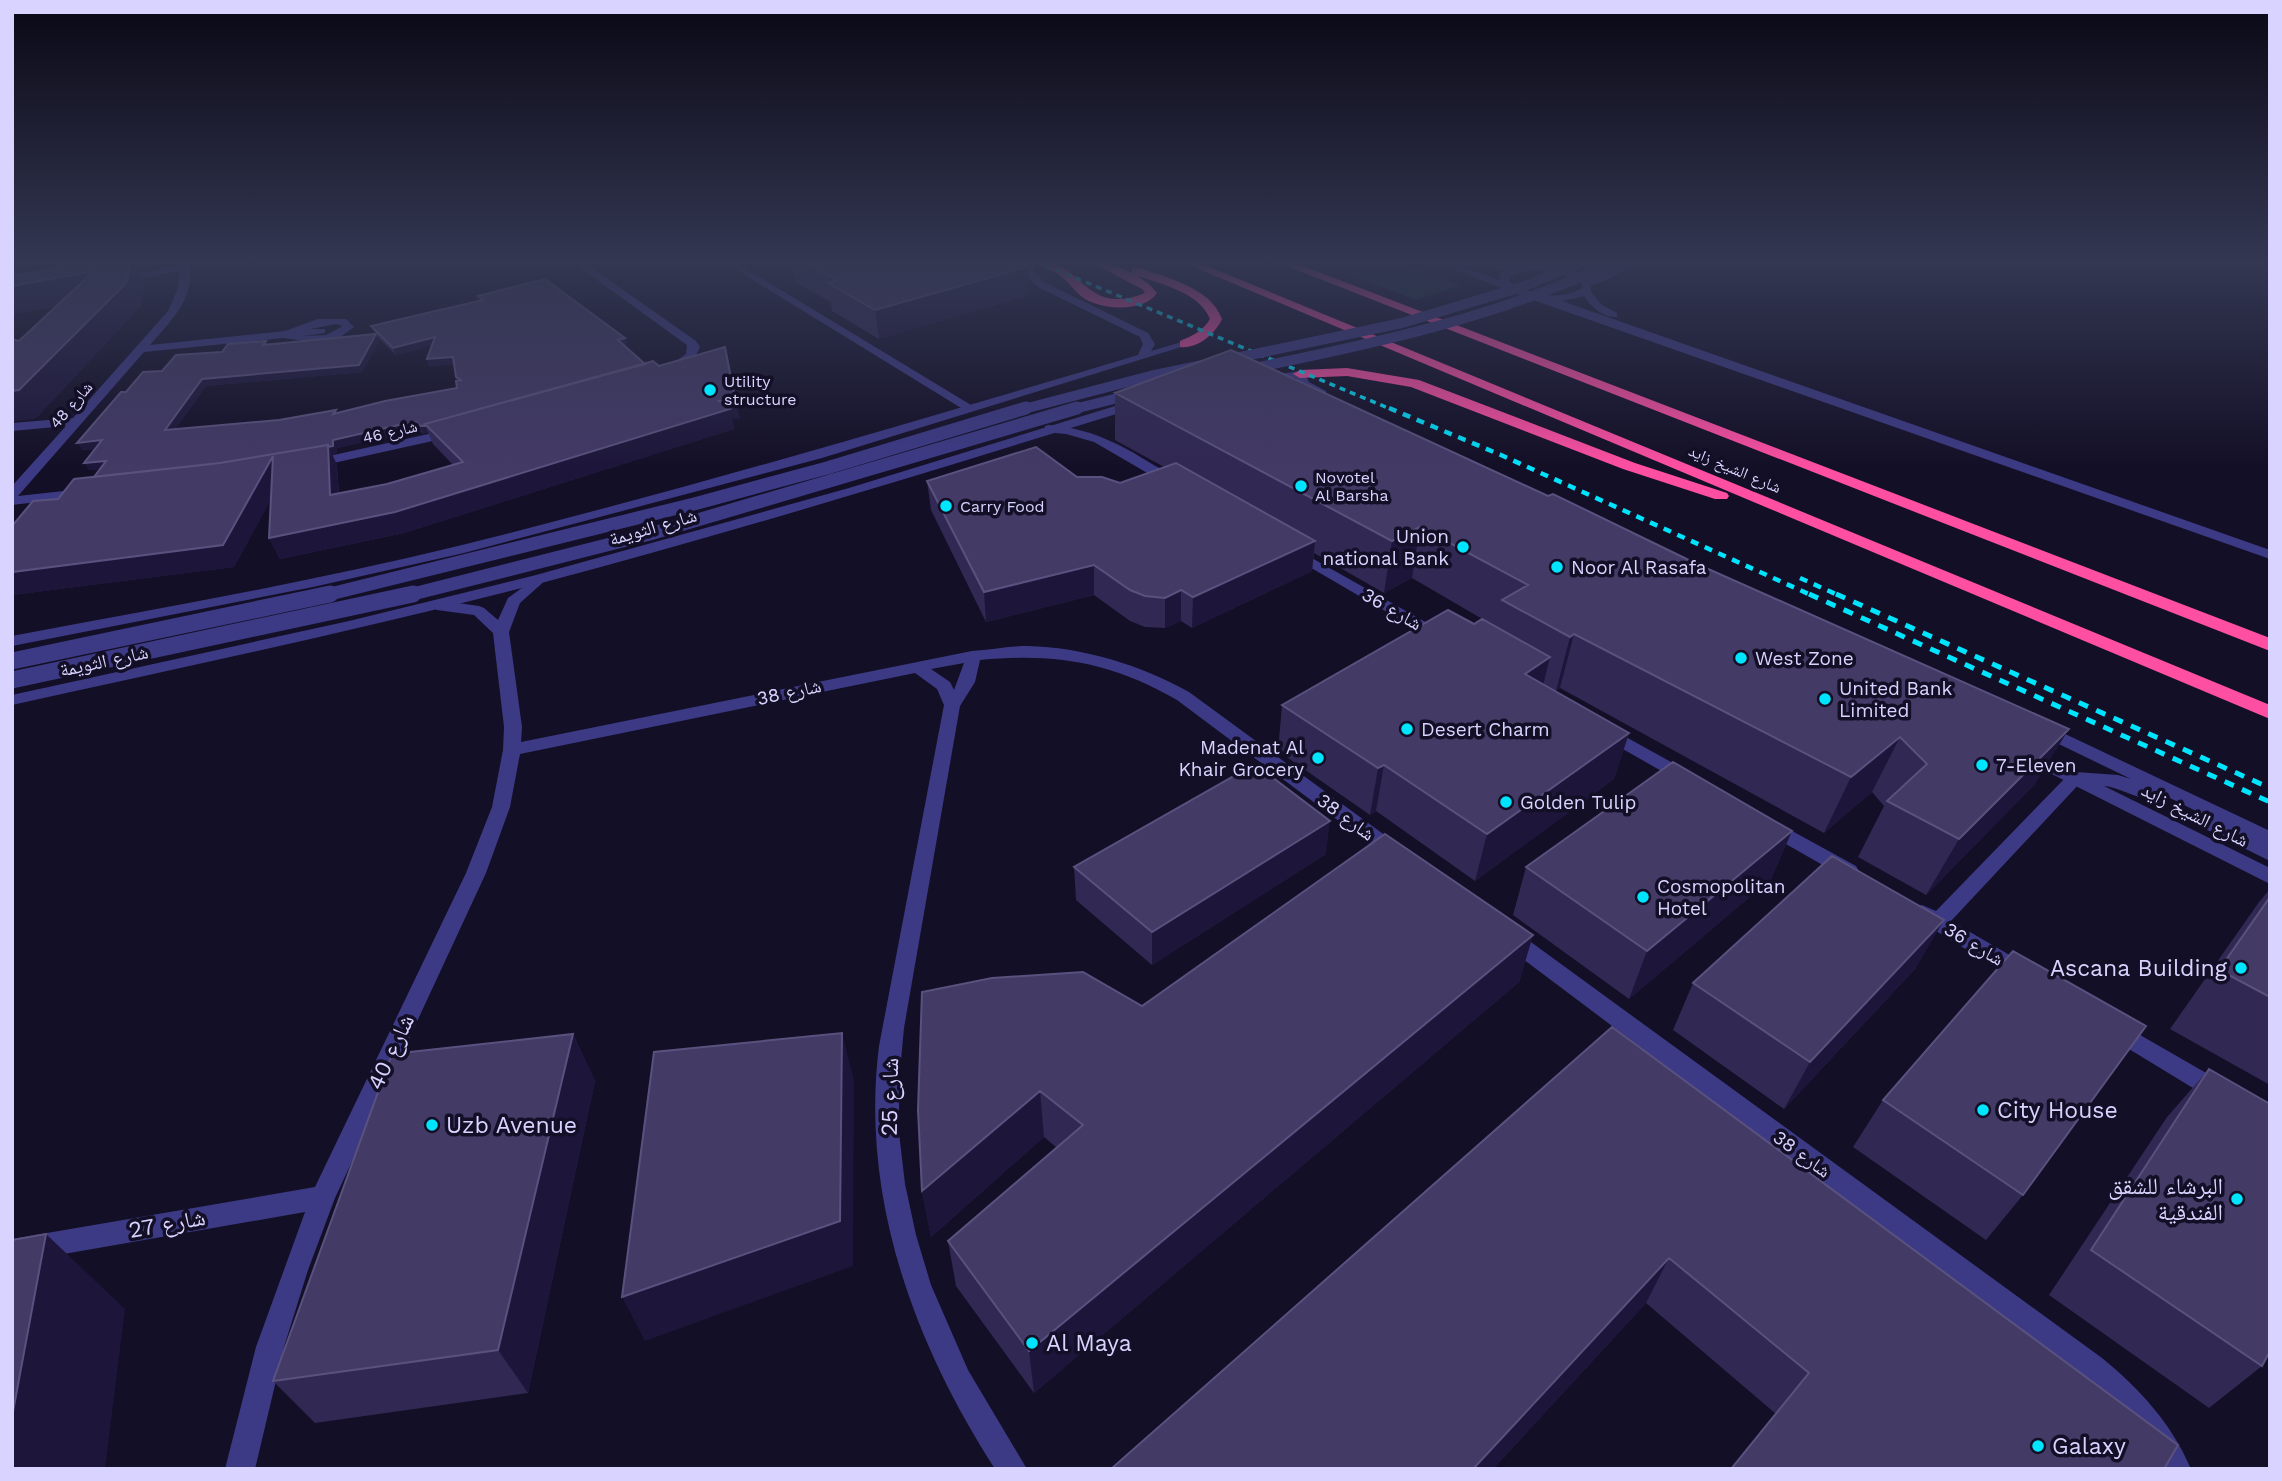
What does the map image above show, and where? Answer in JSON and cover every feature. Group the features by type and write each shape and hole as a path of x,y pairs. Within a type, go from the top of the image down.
{"highway":[{"path":"1185,344 1209,330"},
{"name":"شارع الشيخ زايد","path":"1352,330 2270,713"},
{"name":"شارع الشيخ زايد","path":"1458,330 2270,645"},
{"path":"1300,374 1347,372 1414,383 1659,477 1793,514"}],"street":[{"name":"شارع 48","path":"12,495 156,330"},
{"path":"285,335 297,330"},
{"path":"285,335 299,339 323,339 345,330"},
{"path":"657,374 678,366 691,356 694,347 692,343 674,330"},
{"path":"841,330 970,408"},
{"path":"1134,330 1144,335 1149,344 1143,356"},
{"path":"12,661 277,606 534,546 797,477 1102,387 1367,330"},
{"path":"12,680 284,622 647,535 1063,412 1423,330"},
{"path":"1634,330 2270,555"},
{"path":"1654,330 2270,545"},
{"path":"141,349 321,331"},
{"name":"شارع الثويمة","path":"12,641 393,565 778,466 1185,344"},
{"path":"1284,394 1241,383 1300,374 1301,382 1308,387 1338,401"},
{"name":"شارع الثويمة","path":"12,700 438,605 541,579 815,502 1146,400"},
{"path":"1093,435 1089,424 1094,416"},
{"path":"12,427 78,421"},
{"name":"شارع 46","path":"302,466 391,448 462,429"},
{"path":"1049,429 1072,430 1093,435 1189,491"},
{"path":"849,446 840,460 844,470 861,476 892,479"},
{"path":"778,466 811,469 824,476 826,487 815,502"},
{"path":"12,501 93,492"},
{"name":"شارع 36","path":"1273,540 1459,648"},
{"path":"438,605 479,611 501,632 513,601 541,579"},
{"name":"شارع 40","path":"240,1469 270,1347 323,1197 476,873 501,807 512,750 512,705 501,632"},
{"name":"شارع 38","path":"512,750 971,656 1026,651 1062,654 1115,665 1158,681 1183,696 1410,864"},
{"path":"952,705 970,675 971,656"},
{"path":"916,666 944,686 952,705"},
{"name":"شارع 25","path":"952,705 894,1025 887,1082 888,1142 897,1206 913,1273 934,1329 961,1386 1012,1469"},
{"path":"1586,720 1700,786"},
{"path":"2029,723 2270,839"},
{"name":"شارع الشيخ زايد","path":"2013,747 2270,877"},
{"path":"1938,922 2076,778 2102,778 2133,786 2270,853"},
{"path":"1760,820 1867,881"},
{"name":"شارع 36","path":"1902,902 2045,987"},
{"name":"شارع 38","path":"1497,928 2119,1389 2143,1414 2162,1441 2176,1469"},
{"path":"2104,1023 2234,1101"},
{"name":"شارع 27","path":"12,1251 323,1197"}],"building":[{"path":"31,330 79,330 19,390 12,391 12,339 19,341"},
{"path":"375,330 614,330 625,338 618,340 645,364 426,425 420,426 416,422 403,424 333,440 333,446 220,463 94,477 106,461 84,463 102,440 77,443 121,392 126,392 143,372 162,371 176,355 222,352 228,344 266,341 263,345 376,334 359,365 202,379 165,430 279,420 336,410 333,414 457,388 456,381 461,380 456,377 453,357 427,359 435,337 393,348"},
{"path":"725,347 735,399 719,401 730,409 395,512 269,538 273,456 223,545 12,572 12,526 33,501 58,499 74,479 220,463 328,445 330,495 387,484 463,462 425,424 653,361 659,366"},
{"path":"1231,350 1548,496 1553,494 1697,564 2069,729 1959,839 1887,801 1927,764 1900,737 1851,777 1574,634 1570,637 1502,600 1528,585 1420,527 1392,541 1115,393"},
{"path":"1036,447 1077,477 1102,477 1120,483 1176,463 1315,541 1193,597 1181,590 1165,598 1145,596 1130,590 1094,565 984,592 927,481"},
{"path":"1448,610 1474,624 1482,619 1550,657 1525,674 1629,733 1487,834 1384,765 1378,768 1282,705"},
{"path":"1673,762 1792,831 1647,951 1526,867"},
{"path":"1255,764 1330,821 1152,932 1074,867"},
{"path":"1385,834 1533,935 1029,1351 948,1241 1083,1125 1040,1091 922,1191 918,1110 922,992 992,978 1083,972 1142,1006"},
{"path":"1832,856 1944,920 1810,1062 1693,983"},
{"path":"2270,897 2270,997 2219,970"},
{"name":"City House","path":"2013,951 2146,1026 2023,1195 1883,1100"},
{"path":"1612,1027 2178,1445 2164,1469 1731,1469 1809,1373 1669,1258 1473,1469 1111,1469"},
{"path":"842,1033 840,1221 622,1297 654,1052"},
{"path":"573,1034 498,1350 273,1381 392,1054"},
{"path":"2209,1069 2270,1104 2270,1351 2262,1366 2091,1250"},
{"path":"46,1234 12,1417 12,1240"}],"railway":[{"path":"1201,330 1393,410"},
{"path":"1389,408 1501,455 1813,596"},
{"path":"1800,578 1840,596"},
{"path":"1809,594 2270,802"},
{"path":"1836,594 2270,788"}],"place":[{"name":"Utility structure","path":"710,390"},
{"name":"Novotel Al Barsha","path":"1301,486"},
{"name":"Carry Food","path":"946,506"},
{"name":"Union national Bank","path":"1463,547"},
{"name":"Noor Al Rasafa","path":"1557,567"},
{"name":"West Zone","path":"1741,658"},
{"name":"United Bank Limited","path":"1825,699"},
{"name":"Desert Charm","path":"1407,729"},
{"name":"Madenat Al Khair Grocery","path":"1318,758"},
{"name":"7-Eleven","path":"1982,765"},
{"name":"Golden Tulip","path":"1506,802"},
{"name":"Cosmopolitan Hotel","path":"1643,897"},
{"name":"Ascana Building","path":"2241,968"},
{"name":"City House","path":"1983,1110"},
{"name":"Uzb Avenue","path":"432,1125"},
{"name":"البرشاء للشقق الفندقية","path":"2237,1199"},
{"name":"Al Maya","path":"1032,1343"},
{"name":"Galaxy","path":"2038,1446"}]}
